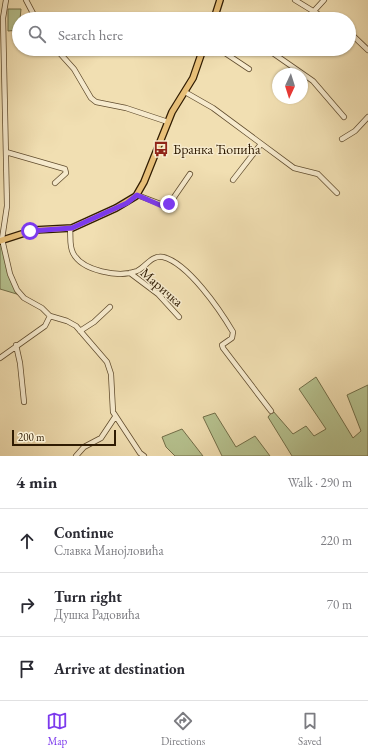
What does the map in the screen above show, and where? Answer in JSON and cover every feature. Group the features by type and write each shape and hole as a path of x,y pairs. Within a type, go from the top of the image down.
{"main road":[{"path":"216,12 220,0"},
{"path":"1,240 37,229 70,229 127,203 137,195 144,182 176,104 193,78 201,56"}],"street":[{"path":"6,0 2,11 2,73 7,213 1,240 10,274 17,290 24,298 42,308 50,316 70,322 80,331 109,367 112,408 115,417 128,432 140,453 144,456"},
{"path":"26,0 32,12"},
{"path":"295,0 313,12 324,0"},
{"path":"356,39 368,50"},
{"path":"62,56 78,74 91,98 96,102 126,108 168,122"},
{"path":"230,56 249,69"},
{"path":"277,56 321,88 344,117"},
{"path":"185,92 213,108 294,168 318,174 337,193"},
{"path":"342,139 355,131 368,117"},
{"path":"233,180 261,144"},
{"path":"6,152 65,169 65,174 54,183"},
{"path":"0,160 6,160"},
{"path":"137,195 166,206 170,203 190,174"},
{"path":"70,229 71,248 79,260 109,273 130,273 141,269 153,258 161,257 191,276 202,287 233,332 232,338 222,345 223,348 271,411"},
{"name":"Маричка","path":"130,273 158,294 179,317"},
{"path":"80,331 94,322 110,307"},
{"path":"0,358 16,345 45,326 50,316"},
{"path":"16,345 20,362 24,402"},
{"path":"76,456 84,447 101,438 115,417"}],"green space":[{"path":"8,9 21,9 21,12 12,12 12,31 8,31"},
{"path":"2,243 8,269 20,295 0,289 0,245"},
{"path":"316,377 353,438 361,431 347,395 368,385 368,456 292,456 268,417 273,411 293,434 306,426 314,436 326,429 299,389"},
{"path":"215,413 236,447 255,436 270,456 222,456 203,417"},
{"path":"182,429 203,456 175,456 166,447 162,437"}],"place":[{"name":"Бранка Ћопића","path":"161,149"}],"route":[{"path":"30,231 37,229 70,229 127,203 137,195 162,206 169,204"}]}
